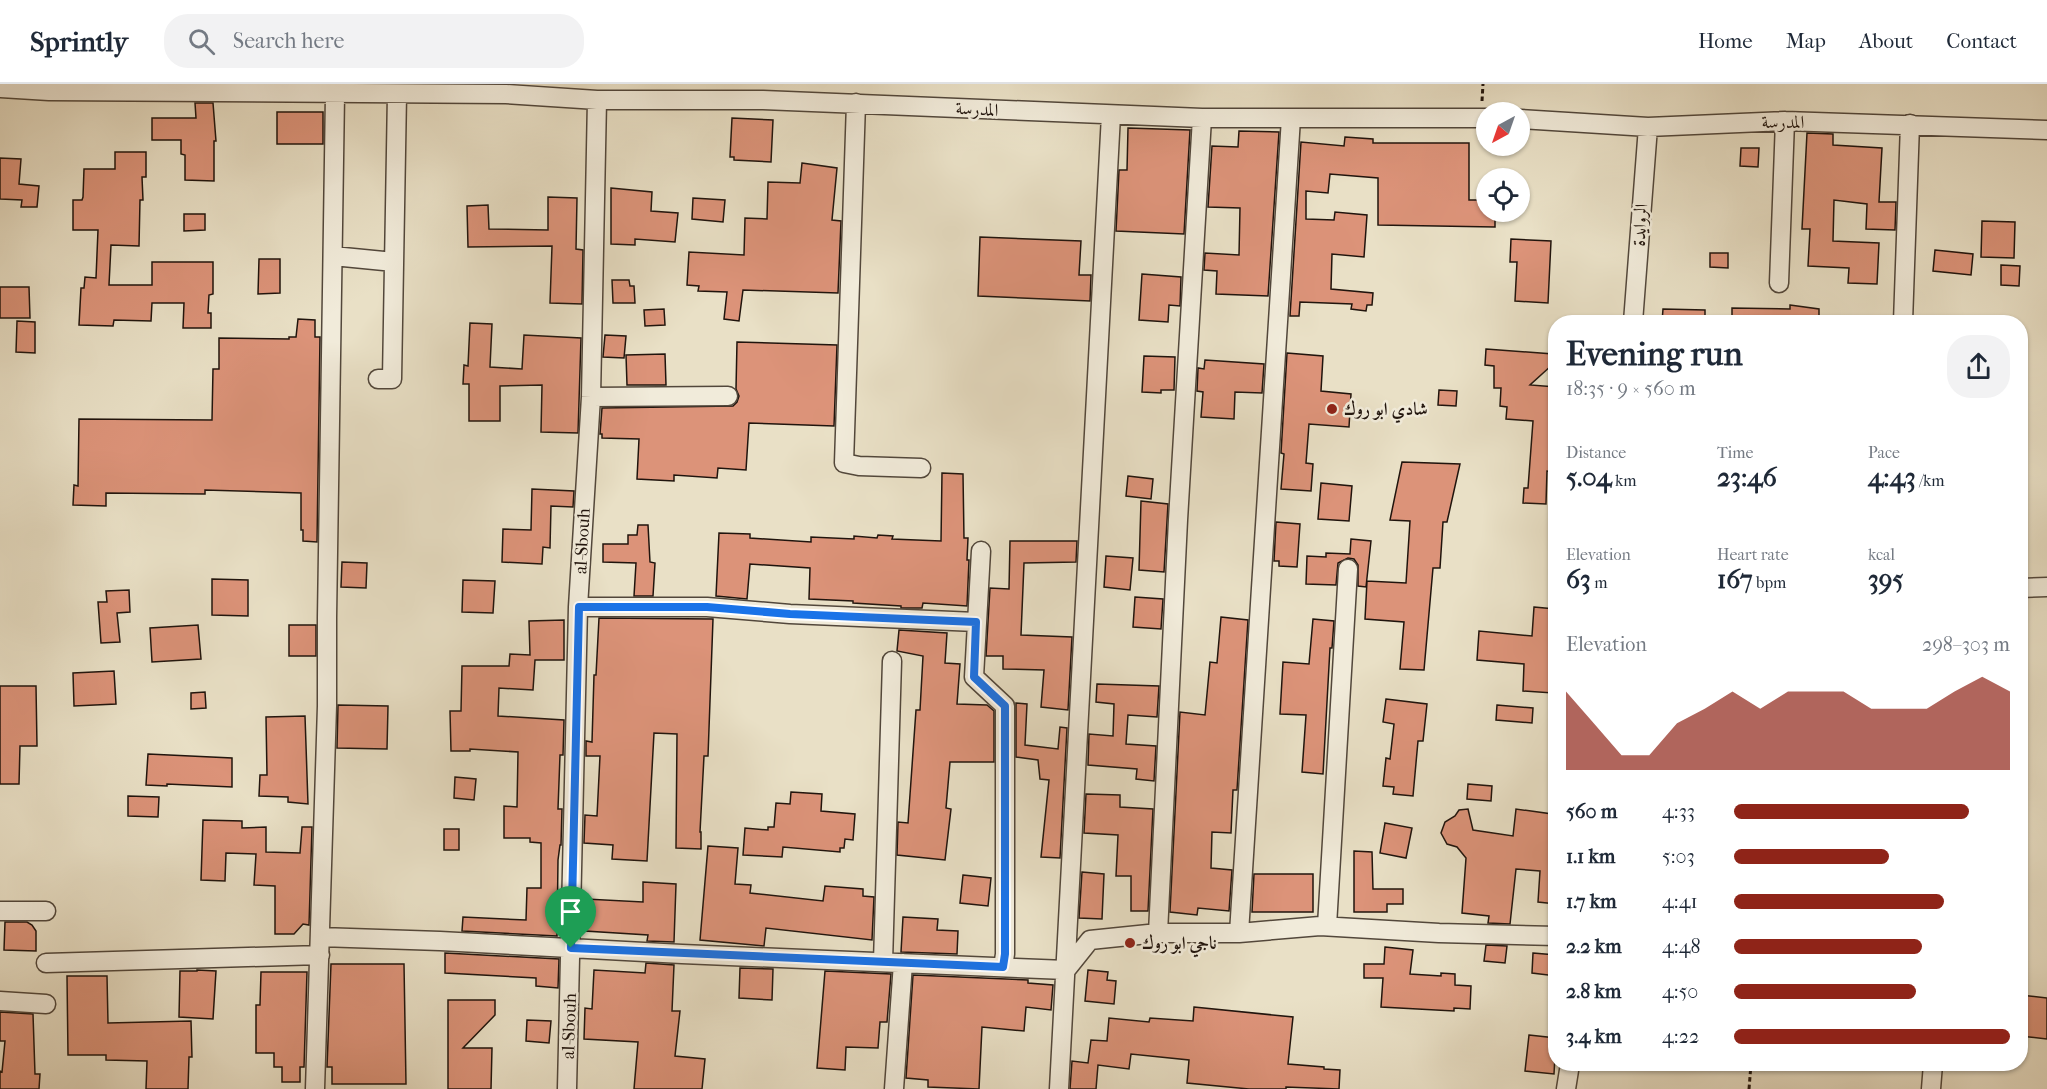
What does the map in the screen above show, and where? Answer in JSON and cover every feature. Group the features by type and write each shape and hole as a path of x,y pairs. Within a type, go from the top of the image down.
{"street":[{"name":"المدرسة","path":"0,88 49,91 507,94 597,100 764,100 1202,118 1476,118"},
{"path":"315,1089 327,706 335,94"},
{"path":"378,379 392,379 397,94"},
{"name":"al-Sbouh","path":"567,1089 579,607 591,397 597,100"},
{"path":"856,103 844,463 859,466 921,468"},
{"path":"1059,1089 1111,115"},
{"path":"1158,933 1178,520 1202,118"},
{"path":"1239,933 1291,118"},
{"name":"المدرسة","path":"1530,120 1647,127 1785,121 2047,130"},
{"path":"1779,283 1785,121"},
{"path":"1903,315 1910,124"},
{"name":"الروايدة","path":"1634,315 1647,127"},
{"path":"333,256 394,262"},
{"path":"591,397 728,396"},
{"path":"981,551 974,677 1005,706 1005,954 1003,967"},
{"path":"1328,926 1348,569"},
{"path":"2028,588 2047,588"},
{"path":"579,607 707,607 790,614 976,622"},
{"path":"883,962 892,661"},
{"path":"0,911 46,911"},
{"path":"1066,970 1090,940 1158,933 1239,933 1328,926 1439,933 1548,936"},
{"path":"46,963 320,946 571,948 1066,970"},
{"path":"894,1089 903,963"},
{"path":"0,1002 46,1004"},
{"path":"1566,1089 1569,1071"},
{"path":"1931,1089 1932,1071"}],"path":[{"path":"1749,1089 1750,1071"}],"building":[{"path":"195,103 213,103 216,141 214,141 214,181 185,180 185,155 181,154 181,140 152,140 152,118 196,118"},
{"path":"277,112 323,112 323,144 277,144"},
{"path":"732,118 773,120 771,162 734,160 734,157 730,157"},
{"path":"1128,128 1190,130 1184,234 1116,231 1119,170 1127,170"},
{"path":"1239,131 1279,132 1268,296 1216,294 1217,271 1204,270 1205,253 1239,255 1240,208 1208,207 1212,146 1238,147"},
{"path":"1807,133 1833,134 1833,145 1882,148 1879,202 1896,202 1895,230 1866,229 1867,204 1834,200 1833,241 1879,243 1877,284 1848,283 1849,268 1808,266 1810,229 1802,229"},
{"path":"1345,137 1373,139 1373,143 1469,143 1469,200 1476,200 1476,222 1495,222 1495,227 1378,225 1378,178 1330,174 1328,193 1306,191 1306,219 1334,220 1335,212 1367,215 1364,257 1332,254 1331,289 1373,293 1372,305 1367,305 1366,311 1351,309 1352,304 1300,302 1299,316 1290,316 1301,142 1344,146"},
{"path":"1741,148 1759,148 1758,167 1740,166"},
{"path":"115,152 146,152 146,177 142,177 143,200 140,200 139,246 111,245 109,285 152,285 152,262 213,262 213,294 209,295 208,313 211,313 211,328 183,328 184,303 152,303 151,321 114,320 113,326 79,325 81,288 84,288 85,277 96,278 98,230 73,230 73,200 82,200 84,169 115,169"},
{"path":"0,158 21,159 19,184 39,186 37,207 21,207 22,200 0,199"},
{"path":"802,163 837,168 832,220 841,221 838,293 743,290 739,321 724,319 727,292 698,291 699,286 687,285 689,252 744,255 745,218 767,219 768,182 800,183"},
{"path":"611,188 652,192 651,211 678,213 675,242 635,239 635,245 611,244"},
{"path":"548,197 577,198 576,249 583,250 582,304 550,303 552,246 468,247 467,206 488,205 489,229 548,230"},
{"path":"693,198 725,200 723,222 692,219"},
{"path":"184,214 205,214 205,230 184,231"},
{"path":"1982,221 2015,222 2014,258 1981,257"},
{"path":"980,237 1081,241 1079,275 1091,275 1090,301 978,296"},
{"path":"1511,239 1551,241 1548,303 1515,301 1517,262 1510,262"},
{"path":"1935,250 1973,254 1971,275 1933,271"},
{"path":"1710,253 1728,253 1728,268 1710,267"},
{"path":"259,259 280,259 280,293 258,294"},
{"path":"2001,265 2020,266 2019,286 2001,285"},
{"path":"1142,274 1181,277 1180,306 1169,305 1168,322 1139,320"},
{"path":"612,280 629,280 630,286 634,286 635,303 613,303"},
{"path":"0,287 29,287 30,318 0,318"},
{"path":"1790,305 1819,309 1819,315 1732,315 1732,308 1790,309"},
{"path":"664,309 665,325 645,326 644,310"},
{"path":"1663,309 1705,310 1705,315 1663,315"},
{"path":"298,319 315,320 315,337 320,337 317,542 303,541 301,493 205,490 205,494 106,493 106,506 73,505 74,485 78,486 79,419 212,420 213,369 219,369 219,338 289,339 289,337 296,337"},
{"path":"17,321 35,322 35,353 16,352"},
{"path":"470,323 492,324 490,367 522,369 524,335 581,338 578,433 541,432 542,385 500,386 500,421 469,421 469,384 463,384 464,365 468,366"},
{"path":"605,335 626,336 624,358 603,357"},
{"path":"737,342 837,345 834,426 749,423 746,470 718,468 717,478 674,475 674,481 637,479 639,439 602,438 600,434 602,408 733,406 739,396 736,389"},
{"path":"1486,349 1548,354 1548,369 1530,385 1548,386 1546,504 1523,503 1524,488 1528,488 1533,421 1506,419 1507,407 1500,406 1501,388 1494,388 1494,366 1485,365"},
{"path":"1287,353 1323,356 1321,391 1351,394 1349,427 1309,424 1306,463 1313,464 1311,491 1281,489"},
{"path":"665,354 666,385 627,385 626,355"},
{"path":"1144,356 1175,357 1174,390 1161,390 1161,393 1142,392"},
{"path":"1205,360 1264,364 1262,393 1235,392 1234,419 1201,417 1203,392 1197,391 1198,368 1204,369"},
{"path":"1439,390 1457,391 1456,406 1438,405"},
{"path":"1402,462 1460,464 1447,522 1443,522 1440,568 1433,568 1424,670 1400,669 1404,622 1365,619 1367,581 1406,583 1410,521 1390,520"},
{"path":"942,473 963,474 964,538 968,538 967,560 969,560 967,606 923,603 922,608 901,608 901,606 853,603 853,601 809,599 810,568 750,564 747,599 716,596 719,533 750,534 750,538 811,542 811,537 854,539 854,536 877,538 878,535 893,536 892,539 941,541"},
{"path":"1128,476 1153,479 1151,499 1126,496"},
{"path":"1321,483 1352,486 1349,521 1318,519"},
{"path":"532,489 574,491 573,507 551,506 550,548 543,547 542,564 502,562 503,529 531,530"},
{"path":"1141,501 1168,504 1164,572 1139,570"},
{"path":"1276,522 1300,524 1297,567 1279,566 1279,561 1274,561"},
{"path":"638,525 648,525 650,562 655,563 653,596 634,596 636,563 603,562 603,544 628,544 628,535 637,535"},
{"path":"1351,539 1371,541 1366,587 1358,586 1358,565 1354,559 1348,558 1338,563 1336,585 1306,584 1307,556 1326,557 1326,553 1350,554"},
{"path":"1010,541 1077,541 1076,562 1024,563 1021,635 1072,637 1068,710 1041,707 1044,670 1003,669 1003,656 986,656 990,588 1009,589"},
{"path":"1106,556 1133,558 1130,590 1104,587"},
{"path":"342,562 367,563 366,588 341,587"},
{"path":"212,579 248,580 248,616 212,615"},
{"path":"463,580 495,581 493,613 462,612"},
{"path":"129,590 130,612 117,613 120,642 101,643 98,602 107,602 106,591"},
{"path":"1135,597 1163,599 1161,629 1133,627"},
{"path":"1534,607 1548,608 1548,693 1523,691 1524,664 1477,660 1479,631 1532,636"},
{"path":"1221,617 1248,620 1237,790 1233,790 1231,833 1212,832 1211,868 1232,870 1229,911 1198,908 1197,915 1170,912 1180,712 1205,715 1210,662 1217,663"},
{"path":"599,618 713,619 708,756 704,756 701,849 676,848 677,734 654,733 647,861 612,859 613,845 584,843 585,815 597,816 600,756 586,756 586,741 592,742"},
{"path":"1313,619 1334,621 1332,648 1330,648 1323,774 1302,772 1306,715 1280,714 1283,662 1309,664"},
{"path":"564,620 564,660 535,660 533,690 499,688 498,716 564,720 558,809 562,809 561,845 558,860 557,936 462,931 463,917 526,920 527,888 541,888 541,843 530,842 530,838 504,838 504,806 517,807 518,752 470,749 470,751 451,751 450,711 461,711 462,666 509,666 510,654 530,655 529,621"},
{"path":"198,625 201,659 152,662 150,628"},
{"path":"289,625 316,625 316,656 289,656"},
{"path":"899,630 947,633 945,663 960,664 957,704 987,705 994,711 994,762 950,762 946,808 951,809 945,860 897,855 898,822 908,823 916,710 920,710 923,656 897,651"},
{"path":"114,671 116,704 74,706 73,673"},
{"path":"1097,684 1159,686 1157,717 1128,715 1126,744 1156,746 1154,781 1136,779 1137,769 1088,765 1089,734 1113,736 1114,704 1096,702"},
{"path":"0,686 36,686 37,746 20,746 19,784 0,784"},
{"path":"205,692 206,708 191,709 191,693"},
{"path":"1386,699 1427,704 1423,741 1418,741 1413,796 1393,794 1394,787 1383,786 1386,758 1390,759 1394,724 1383,722"},
{"path":"1016,703 1027,704 1025,745 1058,749 1060,727 1067,728 1060,858 1041,857 1049,780 1040,779 1038,760 1016,757"},
{"path":"338,705 388,706 387,749 337,748"},
{"path":"1497,705 1533,708 1532,723 1496,720"},
{"path":"305,716 308,804 288,802 288,797 259,796 260,775 267,775 266,717"},
{"path":"148,754 232,758 232,787 146,785"},
{"path":"455,777 476,779 474,800 454,798"},
{"path":"1468,784 1492,786 1491,801 1467,799"},
{"path":"791,792 822,794 821,811 855,814 853,840 845,839 844,848 840,848 840,852 783,847 782,857 743,855 745,828 768,830 768,827 774,827 776,803 790,804"},
{"path":"1086,794 1120,795 1120,807 1153,809 1148,911 1131,911 1131,876 1116,876 1118,835 1084,833"},
{"path":"128,796 159,797 158,817 128,816"},
{"path":"1468,809 1473,830 1513,836 1516,809 1548,813 1548,903 1538,902 1540,871 1516,869 1510,924 1488,923 1489,916 1462,913 1466,858 1457,847 1447,844 1441,833 1445,822 1455,816 1459,810"},
{"path":"203,820 242,821 242,828 266,827 266,852 300,853 302,827 312,827 309,925 303,924 294,934 275,934 275,886 254,885 256,854 226,853 225,881 201,880"},
{"path":"1385,823 1412,828 1406,858 1380,853"},
{"path":"444,829 459,829 459,850 444,850"},
{"path":"708,846 738,848 735,884 751,885 750,893 823,901 825,886 863,889 863,896 874,897 872,940 766,928 764,946 700,940"},
{"path":"1354,851 1372,852 1373,889 1403,889 1403,904 1387,904 1387,912 1354,912"},
{"path":"1082,872 1104,874 1102,919 1079,918"},
{"path":"1254,874 1313,874 1313,912 1252,912"},
{"path":"963,875 991,878 988,906 960,903"},
{"path":"643,882 676,884 674,942 647,941 648,935 585,931 586,899 643,902"},
{"path":"903,917 938,919 937,930 958,931 957,954 901,952"},
{"path":"5,922 27,922 32,925 36,931 36,951 4,950"},
{"path":"1486,945 1507,946 1505,963 1484,961"},
{"path":"1385,947 1413,950 1410,974 1441,976 1441,973 1455,974 1455,985 1471,986 1470,1009 1454,1008 1454,1011 1381,1007 1383,978 1364,978 1364,964 1384,964"},
{"path":"445,953 559,959 558,988 536,986 536,978 445,973"},
{"path":"1533,953 1548,954 1548,975 1532,973"},
{"path":"646,963 674,965 672,1011 680,1011 675,1056 705,1059 702,1089 634,1089 638,1042 584,1039 585,1008 592,1009 594,970 645,973"},
{"path":"331,964 404,964 406,1084 332,1084 332,1067 327,1067"},
{"path":"740,968 773,969 772,1000 739,998"},
{"path":"1088,970 1108,972 1107,980 1116,981 1114,1004 1085,1001"},
{"path":"180,971 216,971 213,1019 179,1017"},
{"path":"825,971 891,974 887,1022 880,1022 878,1048 846,1047 845,1070 817,1068"},
{"path":"261,972 307,972 304,1067 300,1067 300,1082 282,1082 282,1067 274,1067 274,1053 256,1053 256,1005 260,1005"},
{"path":"913,975 1028,980 1028,983 1053,985 1051,1010 1026,1007 1024,1031 982,1027 979,1089 928,1087 928,1080 906,1078"},
{"path":"67,976 107,976 108,1023 191,1021 192,1057 189,1057 188,1089 146,1089 147,1061 106,1060 106,1055 68,1055"},
{"path":"2028,996 2047,998 2047,1039 2028,1037"},
{"path":"448,1000 495,1000 495,1015 463,1048 492,1048 491,1089 448,1089"},
{"path":"1194,1007 1293,1017 1288,1064 1340,1070 1339,1089 1286,1087 1286,1089 1249,1089 1187,1083 1189,1060 1131,1054 1129,1069 1098,1065 1096,1089 1070,1089 1072,1061 1088,1063 1091,1040 1107,1041 1109,1018 1149,1022 1150,1018 1193,1021"},
{"path":"0,1012 33,1014 35,1074 40,1074 39,1089 0,1089 0,1071 2,1072 5,1041 0,1041"},
{"path":"527,1020 551,1021 549,1043 526,1041"},
{"path":"1529,1035 1548,1037 1548,1071 1554,1071 1554,1074 1525,1071"}],"place":[{"name":"شادي ابو روك","path":"1332,409"},
{"name":"ناجي ابو روك","path":"1130,943"}],"route":[{"path":"579,607 707,607 790,614 976,622 974,677 1005,706 1005,954 1003,967 571,948 579,607"}]}
